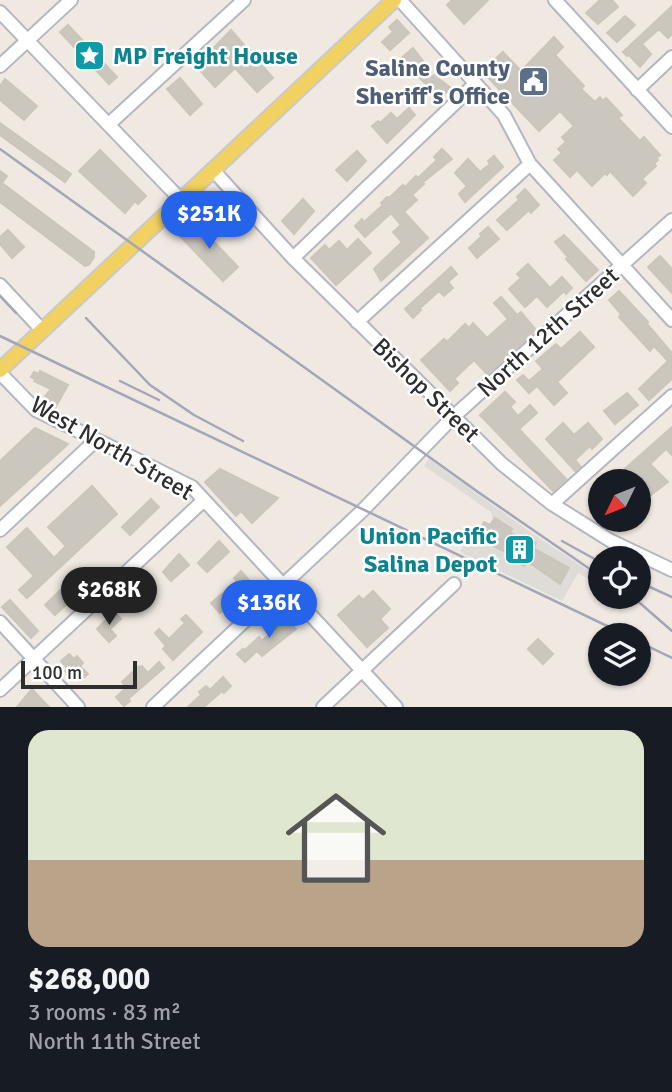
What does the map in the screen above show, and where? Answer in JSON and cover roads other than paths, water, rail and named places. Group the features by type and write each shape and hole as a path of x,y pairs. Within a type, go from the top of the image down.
{"main road":[{"path":"0,371 41,329 394,0"}],"street":[{"path":"0,66 71,0"},
{"path":"109,124 244,0"},
{"path":"400,0 504,115 530,164 672,320"},
{"path":"560,2 672,128"},
{"path":"0,12 181,200"},
{"path":"637,90 672,57"},
{"path":"293,258 475,84"},
{"path":"356,322 530,164"},
{"name":"Bishop Street","path":"213,170 293,258 502,464 552,504 611,541 672,570"},
{"name":"North 12th Street","path":"153,707 363,510 453,417 672,220"},
{"path":"0,285 41,329"},
{"name":"West North Street","path":"0,371 36,410 192,487 396,707"},
{"path":"552,504 672,396"},
{"path":"0,530 96,440"},
{"path":"0,690 203,501"},
{"path":"323,707 454,584"},
{"path":"0,622 78,707"}],"railway":[{"path":"0,149 478,492 588,568"},
{"path":"0,296 16,313"},
{"path":"86,318 150,385 194,415 243,441"},
{"path":"0,336 601,623"},
{"path":"120,381 159,400"},
{"path":"562,541 588,555"},
{"path":"651,587 672,597"},
{"path":"647,609 672,631"},
{"path":"651,648 672,658"}],"place":[{"name":"MP Freight House","path":"90,56"},
{"name":"Saline County Sheriff's Office","path":"533,82"},
{"name":"Union Pacific Salina Depot","path":"520,550"}]}
